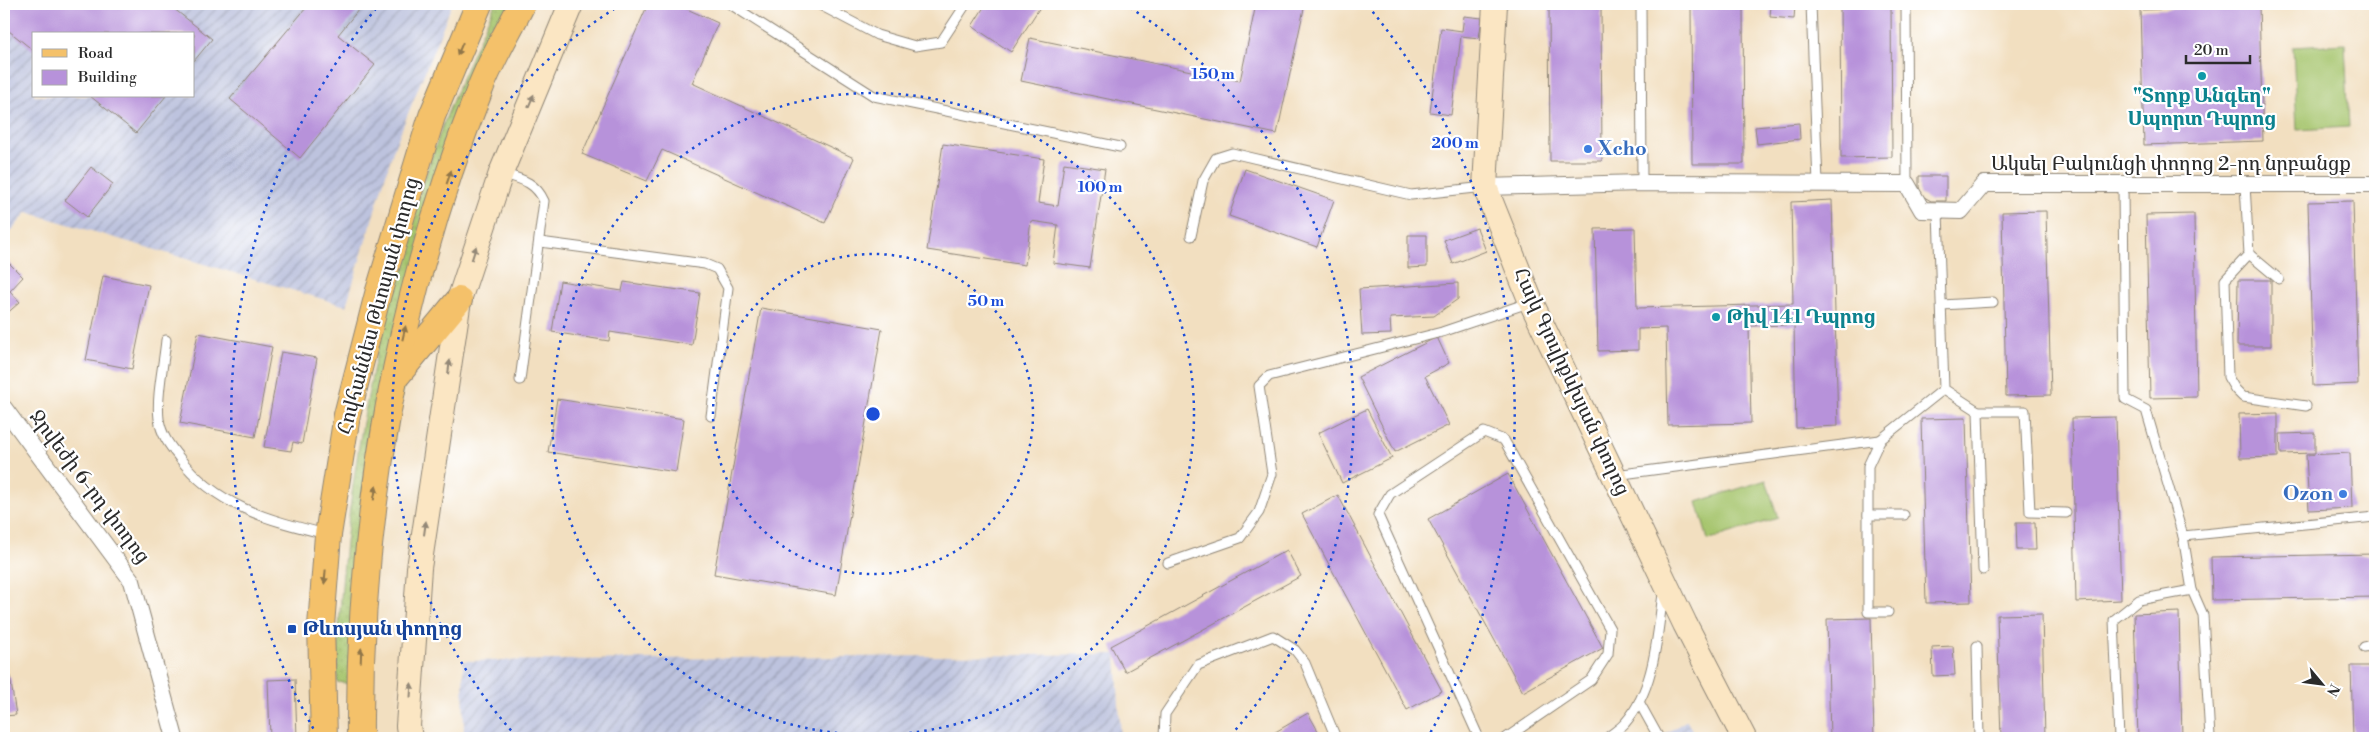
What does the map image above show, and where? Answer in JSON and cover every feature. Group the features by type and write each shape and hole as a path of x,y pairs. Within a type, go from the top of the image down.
{"main road":[{"name":"Հովհաննես Թևոսյան փողոց","path":"324,738 321,626 328,535 347,415 378,294 432,116 479,4"},
{"name":"Հովհաննես Թևոսյան փողոց","path":"360,738 360,685 371,512 394,378 415,284 447,181 480,88 522,4"},
{"path":"394,378 459,300"},
{"path":"323,686 337,704 349,704 360,685"}],"street":[{"path":"410,738 408,726 419,568 459,300 501,173 572,4"},
{"name":"Հայկ Գյուլիքևխյան փողոց","path":"1495,4 1485,187 1531,302 1665,584 1744,738"},
{"path":"1485,187 1642,183 1907,184"},
{"name":"Ակսել Բակունցի փողոց 2-րդ նրբանցք","path":"1907,184 1922,210 1938,211 1961,211 1984,184 2122,186 2375,184"},
{"name":"Ջրվեժի 6-րդ փողոց","path":"4,408 132,580 175,738"}],"lane":[{"path":"730,4 874,96 1120,147"},
{"path":"818,4 877,35 915,46 941,42 966,4"},
{"path":"1641,4 1642,183"},
{"path":"1811,4 1818,183"},
{"path":"1906,4 1907,184"},
{"path":"1190,236 1203,181 1216,158 1232,153 1411,195 1485,187"},
{"path":"501,173 529,182 540,191 544,201 520,380"},
{"path":"2245,185 2249,254 2225,280 2228,377 2243,396 2306,406"},
{"path":"2122,186 2125,399 2146,410 2182,536 2192,590 2203,615 2210,738"},
{"path":"1938,211 1944,389"},
{"path":"540,242 705,264 717,269 728,288 711,416"},
{"path":"2249,254 2279,279"},
{"path":"1168,564 1240,538 1259,512 1272,474 1259,386 1269,376 1442,332 1531,302"},
{"path":"1942,305 1993,302"},
{"path":"166,340 159,419 165,440 186,467 212,492 236,506 288,526 328,535"},
{"path":"1944,389 1978,410 2025,410 2030,512 2066,513"},
{"path":"1888,612 1868,612 1868,466 1880,440 1944,389"},
{"path":"1978,410 1983,570"},
{"path":"1479,738 1378,515 1390,494 1484,432 1504,440 1610,629 1608,654 1591,680 1506,738"},
{"path":"1614,475 1880,440"},
{"path":"1868,515 1904,515"},
{"path":"2182,536 2375,517"},
{"path":"1607,738 1624,724 1639,702 1654,659 1665,584"},
{"path":"2119,738 2114,620 2139,600 2192,590"},
{"path":"1164,738 1164,714 1198,666 1273,636 1295,650 1305,663 1336,738"},
{"path":"2364,646 2375,645"},
{"path":"1977,646 1979,738"},
{"path":"1639,702 1659,738"}],"shaded area":[{"path":"4,4 452,4 393,151 346,306 27,212 4,240"},
{"path":"1116,654 1121,738 464,738 463,661"},
{"path":"1687,720 1696,738 1659,738"}],"green space":[{"path":"495,4 510,4 446,153 349,684 337,682 340,614 354,479 378,346 413,215 434,150 455,94"},
{"path":"2345,44 2349,127 2297,130 2293,47"},
{"path":"1766,480 1778,518 1708,540 1697,502"}],"building":[{"path":"4,4 168,4 212,39 195,60 195,32 32,32 32,49 4,27"},
{"path":"300,4 363,4 338,35 375,65 300,158 230,99 306,8"},
{"path":"648,4 676,4 718,23 692,83 854,158 825,223 662,150 647,181 582,154"},
{"path":"986,4 1042,4 1011,52 972,26"},
{"path":"1256,4 1305,4 1277,134 1021,81 1030,38 1240,81"},
{"path":"1549,4 1601,4 1602,161 1550,161"},
{"path":"1691,4 1743,4 1744,164 1692,164"},
{"path":"1771,4 1795,5 1794,19 1770,17"},
{"path":"1840,4 1891,4 1892,157 1841,158"},
{"name":"\"Տորք Անգեղ\" Սպորտ Դպրոց","path":"2259,6 2263,141 2144,145 2140,10"},
{"path":"1464,16 1482,18 1479,38 1461,36 1451,115 1430,112 1441,28 1462,31"},
{"path":"92,98 164,98 136,133"},
{"path":"1799,123 1800,139 1757,144 1755,127"},
{"path":"943,144 1044,159 1038,203 1058,206 1064,163 1105,169 1090,268 1053,263 1058,225 1031,221 1025,265 927,250"},
{"path":"91,167 113,184 87,217 65,200"},
{"path":"1245,169 1334,200 1317,247 1229,216"},
{"path":"1919,176 1946,176 1946,201 1931,201 1919,194"},
{"name":"Թիվ 141 Դպրոց","path":"1832,200 1838,426 1796,428 1794,325 1749,326 1751,423 1668,425 1666,328 1638,329 1638,350 1598,351 1595,229 1635,228 1637,308 1793,304 1791,202"},
{"path":"2353,201 2358,384 2313,386 2308,202"},
{"path":"2046,211 2051,395 2006,396 2002,212"},
{"path":"2194,214 2197,397 2150,398 2146,215"},
{"path":"1477,228 1486,251 1453,264 1444,240"},
{"path":"1408,235 1427,235 1427,267 1408,268"},
{"path":"6,260 23,277 10,291 20,302 4,316 4,263"},
{"path":"103,276 149,285 132,369 86,360"},
{"path":"2238,280 2271,280 2271,346 2237,346"},
{"path":"560,281 622,291 624,282 700,293 692,345 610,332 609,341 552,332"},
{"path":"1458,283 1458,299 1434,316 1390,318 1391,334 1362,335 1359,289"},
{"path":"761,308 882,329 836,595 714,574"},
{"path":"198,333 272,347 255,437 180,423"},
{"path":"1437,337 1449,363 1425,376 1449,425 1395,452 1358,377"},
{"path":"281,352 317,358 302,444 293,442 291,451 264,447"},
{"path":"557,399 684,419 676,472 548,452"},
{"path":"1367,409 1392,458 1342,483 1318,433"},
{"path":"2278,413 2278,457 2240,458 2239,414"},
{"path":"2116,417 2121,600 2076,602 2072,418"},
{"path":"1966,418 1971,602 1926,603 1921,419"},
{"path":"2315,433 2315,453 2281,454 2280,434"},
{"path":"2350,453 2352,508 2309,510 2306,455"},
{"path":"1508,474 1603,648 1523,692 1428,519"},
{"path":"1338,495 1442,691 1407,710 1302,514"},
{"path":"2016,523 2035,523 2036,550 2017,550"},
{"path":"1287,550 1301,576 1125,672 1111,646"},
{"path":"2375,554 2375,597 2212,600 2211,557"},
{"path":"2179,612 2182,738 2138,738 2134,614"},
{"path":"2042,614 2045,738 2001,738 1997,615"},
{"path":"1871,618 1874,738 1830,738 1827,619"},
{"path":"1953,646 1955,675 1933,676 1932,647"},
{"path":"2351,666 2375,666 2375,738 2353,738"},
{"path":"10,676 16,715 4,716 4,677"},
{"path":"295,679 297,738 270,738 268,680"},
{"path":"1308,713 1322,738 1265,738"}],"place":[{"name":"\"Տորք Անգեղ\" Սպորտ Դպրոց","path":"2202,76"},
{"name":"Xcho","path":"1588,149"},
{"name":"Թիվ 141 Դպրոց","path":"1716,317"},
{"name":"Ozon","path":"2343,494"},
{"name":"Թևոսյան փողոց","path":"292,629"}]}
